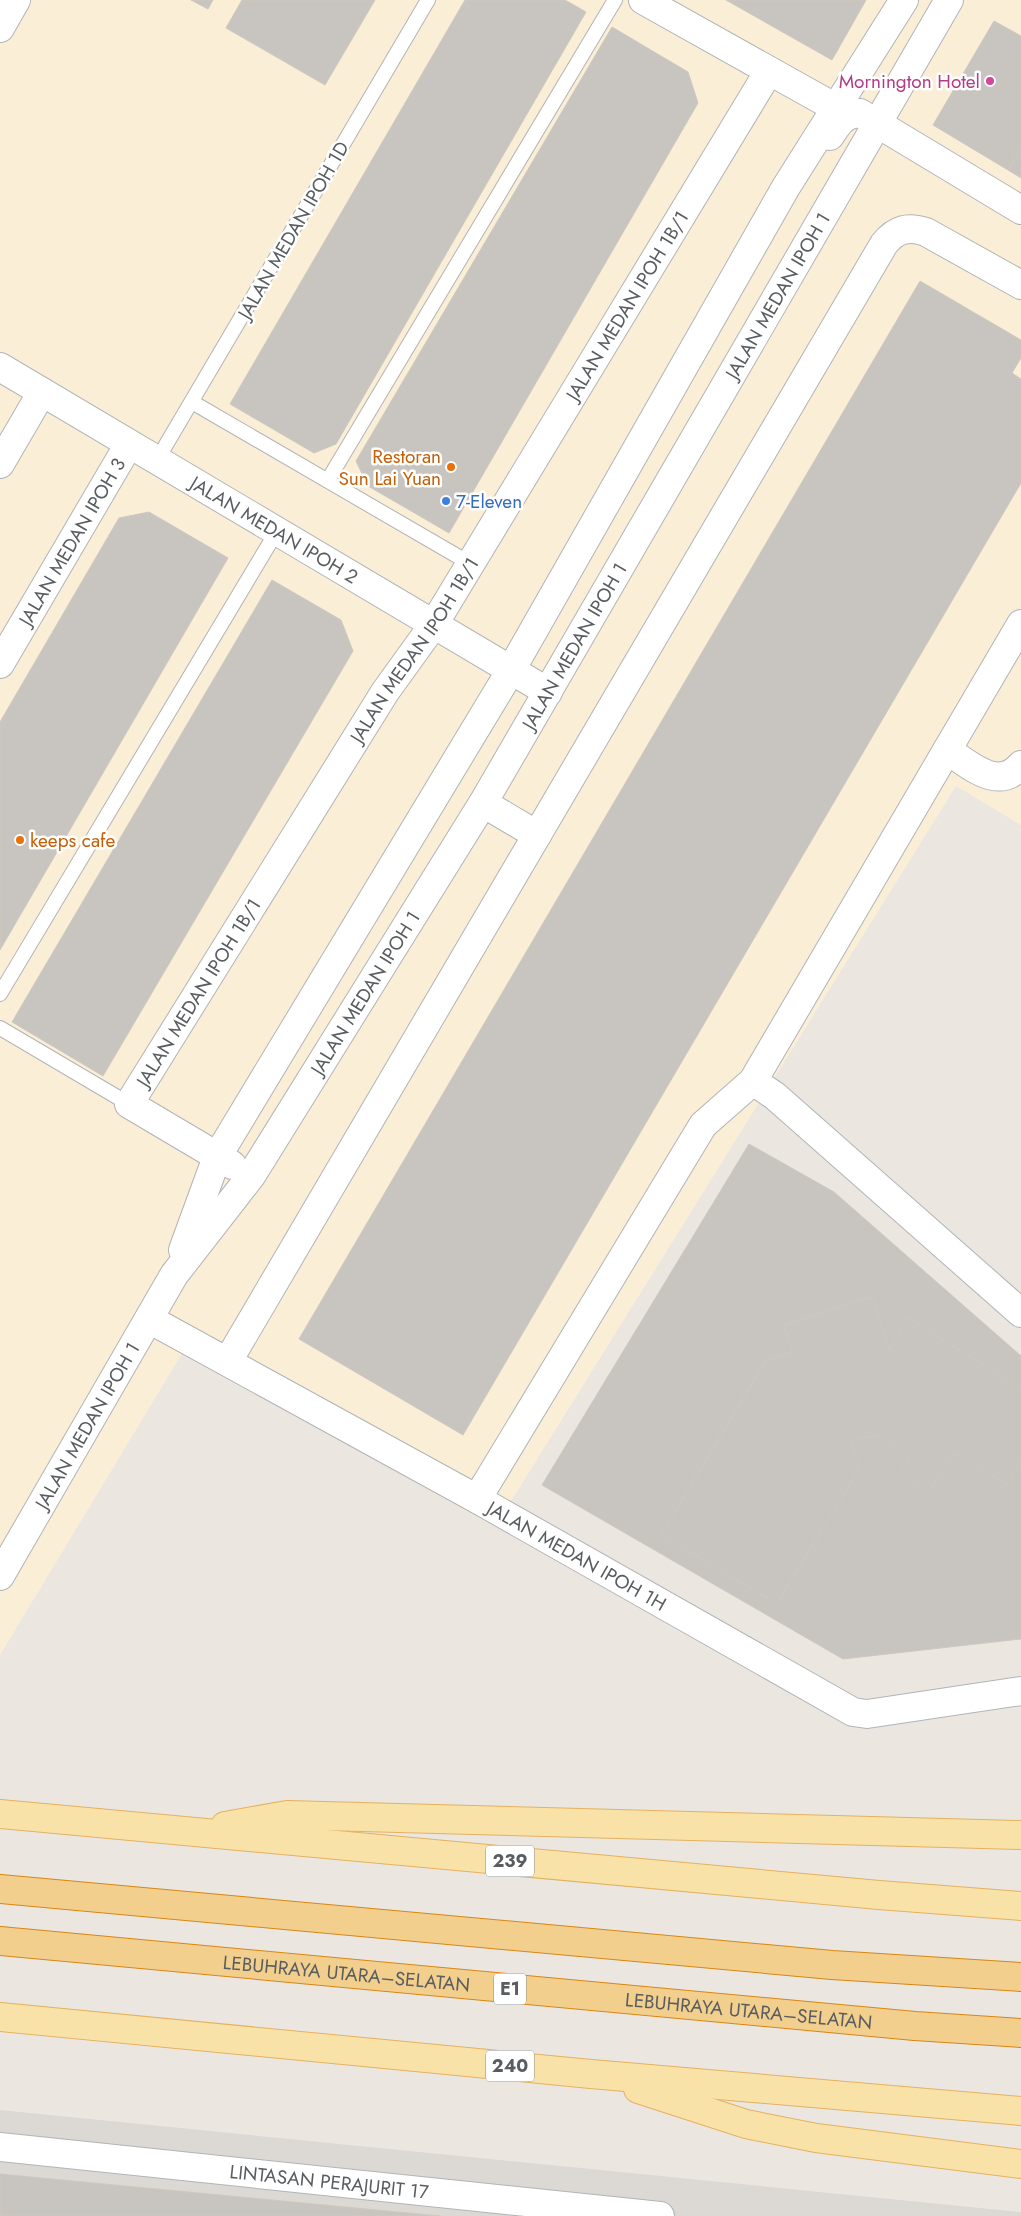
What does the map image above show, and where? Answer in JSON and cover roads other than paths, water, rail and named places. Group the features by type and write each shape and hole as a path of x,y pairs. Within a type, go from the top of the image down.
{"highway":[{"path":"0,1889 832,1965 1021,1977"},
{"name":"LEBUHRAYA UTARA–SELATAN","path":"0,1941 905,2025 1021,2033"}],"main road":[{"name":"239","path":"0,1814 878,1896 1021,1906"},
{"path":"199,1832 255,1819 287,1815 1021,1835"},
{"name":"240","path":"0,2017 591,2074 1021,2110"},
{"path":"591,2074 746,2124 816,2138 1021,2164"}],"street":[{"path":"0,28 16,0"},
{"path":"643,0 836,108"},
{"name":"JALAN MEDAN IPOH 1","path":"174,1275 217,1156 511,670 786,187 904,0"},
{"name":"JALAN MEDAN IPOH 1","path":"0,1576 174,1275 251,1176 483,803 949,0"},
{"name":"JALAN MEDAN IPOH 1B/1","path":"251,1176 129,1104 386,692 434,624 472,564 770,71"},
{"path":"786,187 824,144 839,121 849,114 860,112 1021,210"},
{"path":"228,1361 884,244 892,234 902,229 915,228 926,232 1021,285"},
{"name":"JALAN MEDAN IPOH 2","path":"0,367 548,692"},
{"path":"0,464 42,392"},
{"name":"JALAN MEDAN IPOH 3","path":"0,664 129,444"},
{"path":"477,1499 703,1125 754,1081 1021,624"},
{"path":"947,750 986,775 995,778 1006,777 1021,765"},
{"path":"483,803 537,835"},
{"path":"754,1081 782,1102 1021,1313"},
{"name":"JALAN MEDAN IPOH 1H","path":"149,1319 477,1499 854,1712 867,1714 1021,1691"},
{"name":"LINTASAN PERAJURIT 17","path":"0,2147 512,2207 660,2216"}],"lane":[{"name":"JALAN MEDAN IPOH 1D","path":"157,460 428,0"},
{"path":"328,480 615,0"},
{"path":"192,402 472,564"},
{"path":"0,994 277,531"},
{"path":"0,1028 129,1104"}],"place":[{"name":"Mornington Hotel","path":"990,81"},
{"name":"Restoran Sun Lai Yuan","path":"451,467"},
{"name":"7-Eleven","path":"446,501"},
{"name":"keeps cafe","path":"20,840"}]}
